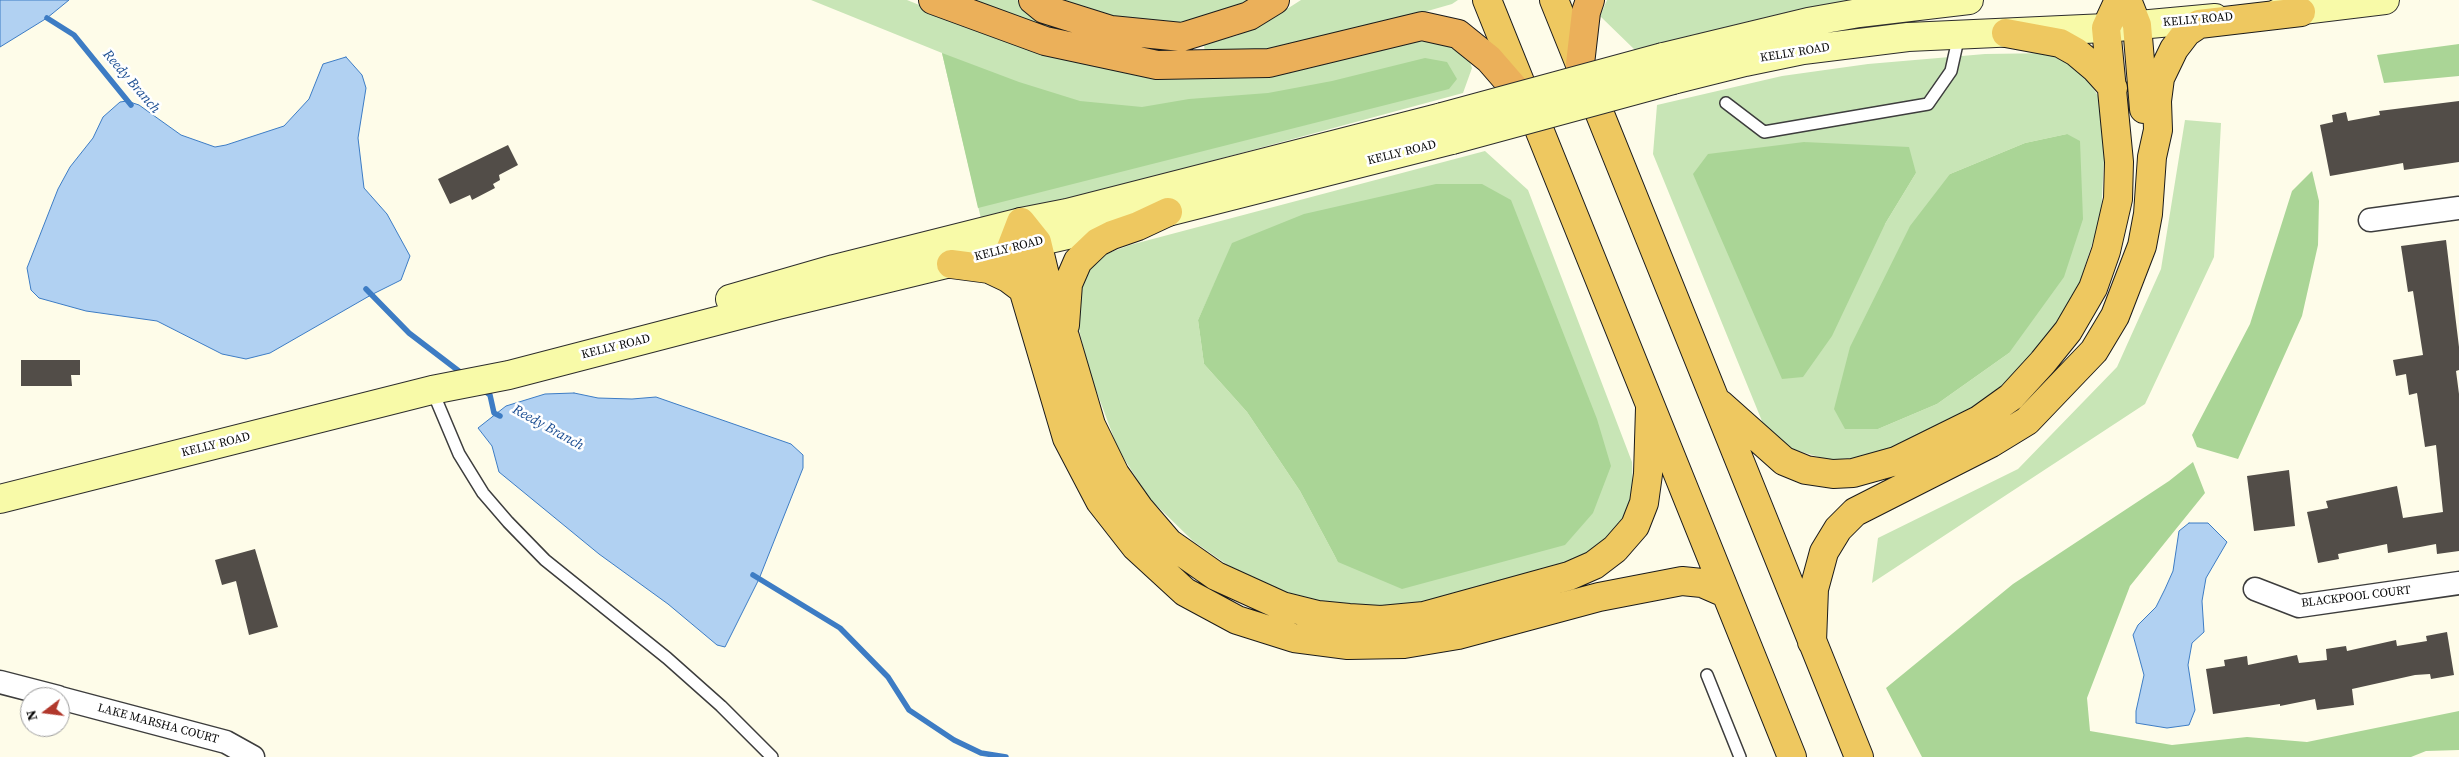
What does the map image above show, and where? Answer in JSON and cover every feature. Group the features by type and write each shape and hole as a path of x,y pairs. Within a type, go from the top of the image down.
{"highway":[{"path":"933,0 1045,41 1157,65 1268,63 1422,26 1458,34 1489,59 1528,104"},
{"path":"1034,0 1044,9 1111,30 1182,37 1249,16 1275,0"},
{"path":"1487,0 1792,757"},
{"path":"1554,0 1859,757"},
{"path":"1580,64 1586,12 1590,0"},
{"path":"1715,399 1784,461 1806,470 1832,474 1853,473 1896,461 1958,432 1979,420 2011,397 2068,332 2094,288 2106,251 2118,199 2119,162 2106,28 2119,0"},
{"path":"2132,12 2146,136 2152,157"},
{"path":"1812,642 1814,589 1824,552 1838,529 1856,512 1982,448 2027,421 2094,351 2115,316 2142,246 2148,214 2152,157 2158,130 2157,102 2160,78 2167,61 2188,32 2198,24 2301,12"},
{"path":"2006,33 2060,44 2076,52 2095,68 2112,88"},
{"path":"1065,337 1065,308 1068,284 1078,261 1098,242 1168,212"},
{"path":"1650,408 1648,474 1644,502 1635,526 1615,549 1594,565 1560,579 1424,616 1381,620 1318,615 1282,606 1249,593 1216,576 1169,543 1139,508 1115,474 1091,425 1065,337 1055,317 1029,232 1011,248 1067,438 1100,502 1136,547 1185,592 1237,620 1294,638 1348,645 1404,644 1458,635 1599,597 1682,582 1702,583 1725,593"},
{"path":"951,264 989,269 1008,278 1024,290"}],"main road":[{"name":"KELLY ROAD","path":"432,390 546,352 834,268 1029,232 1168,212 1447,129 1668,68 1763,32 1859,13 1969,0"},
{"name":"KELLY ROAD","path":"1668,68 1746,62 1803,50 1908,37 2106,28 2132,12 2301,12 2385,0"},
{"name":"KELLY ROAD","path":"1029,232 1077,211 1447,129"},
{"name":"KELLY ROAD","path":"0,499 432,390 509,375 778,305 1011,248"}],"street":[{"path":"2370,220 2459,208"},
{"name":"BLACKPOOL COURT","path":"2255,590 2299,606 2459,583"},
{"name":"LAKE MARSHA COURT","path":"0,682 20,687"},
{"name":"LAKE MARSHA COURT","path":"70,700 226,742 253,757"}],"lane":[{"path":"1726,104 1764,132 1928,104 1951,71 1959,35"},
{"path":"432,390 460,454 483,494 508,522 545,560 667,658 721,706 772,757"},
{"path":"1707,675 1740,757"}],"green space":[{"path":"811,0 907,0 986,32 1244,77 1311,68 1390,46 1420,41 1452,45 1468,57 1472,68 1463,93 982,223 942,53"},
{"path":"965,0 1017,0 1050,22 1046,31"},
{"path":"1057,0 1257,0 1184,26 1142,27"},
{"path":"1301,0 1458,0 1452,4 1316,43 1262,52 1205,55 1204,44 1236,36 1265,23"},
{"path":"1607,0 1896,0 1636,51 1600,16"},
{"path":"2459,44 2459,76 2384,83 2377,55"},
{"path":"942,53 1019,82 1080,101 1142,107 1189,99 1268,93 1332,81 1425,58 1447,62 1457,79 1449,89 978,208"},
{"path":"2055,53 2083,72 2100,99 2105,139 2101,216 2077,291 2039,350 2001,388 1948,425 1877,456 1829,460 1792,449 1764,426 1653,154 1657,105 1782,76 1868,64 1985,54","holes":["2067,134 2009,353 1937,404 1878,429 1950,174 2025,143","1804,142 1916,173 1885,224"]},
{"path":"2185,120 2221,123 2214,257 2145,404 1872,583 1878,538 2018,469 2117,367 2161,269"},
{"path":"2067,134 2080,141 2083,219 2064,277 2009,353 1937,404 1878,429 1845,429 1834,409 1850,347 1910,226 1950,174 2025,143"},
{"path":"1804,142 1909,147 1916,173 1885,224 1832,336 1803,377 1782,379 1693,174 1708,154"},
{"path":"1485,151 1528,190 1632,462 1633,497 1620,526 1594,552 1562,568 1424,604 1362,608 1301,601 1242,575 1193,541 1149,498 1118,449 1089,371 1077,321 1080,284 1095,258 1130,245","holes":["1214,285 1338,562 1300,491 1247,412 1204,364 1198,320"]},
{"path":"2312,171 2319,201 2318,245 2302,316 2238,459 2197,447 2192,435 2250,324 2292,191"},
{"path":"1436,184 1482,184 1511,200 1597,419 1611,466 1593,513 1565,545 1402,589 1338,562 1300,491 1247,412 1204,364 1198,320 1232,243 1304,214"},
{"path":"2193,462 2205,493 2130,586 2087,698 2090,731 2172,745 2247,737 2307,742 2459,711 2459,750 2426,751 2411,757 1922,757 1886,688 2013,584 2169,481"}],"water":[{"path":"0,0 69,0 47,18 0,47"},
{"path":"346,57 362,75 366,88 358,138 364,188 387,214 410,256 401,280 371,295 270,353 246,359 222,354 157,321 86,311 39,298 31,290 27,268 58,189 70,167 93,138 103,117 120,102 127,101 139,105 181,135 215,147 226,145 284,126 309,99 323,64"},
{"path":"574,393 598,398 632,399 656,397 791,444 803,455 803,468 759,579 725,647 717,645 668,604 599,554 499,472 492,446 478,428 506,406 545,394"},
{"path":"2189,523 2208,523 2227,542 2206,578 2202,601 2204,632 2192,643 2188,665 2195,710 2189,725 2167,728 2136,723 2136,711 2144,675 2133,635 2138,625 2156,607 2165,589 2173,571 2179,531"}],"building":[{"path":"2459,101 2459,162 2404,170 2403,163 2330,176 2320,125 2333,122 2332,115 2346,112 2348,121 2380,115 2379,111"},
{"path":"508,145 518,165 499,175 500,180 493,184 495,188 472,200 470,195 450,204 438,179"},
{"path":"2446,240 2459,347 2459,370 2456,371 2459,394 2459,551 2437,554 2436,544 2388,553 2387,544 2338,554 2339,559 2318,563 2307,512 2328,508 2326,501 2397,486 2403,518 2443,512 2436,445 2425,447 2417,393 2409,395 2406,374 2396,376 2393,360 2423,355 2413,291 2408,292 2401,246"},
{"path":"21,360 80,360 80,375 71,375 72,386 21,386"},
{"path":"2289,470 2295,526 2254,531 2247,476"},
{"path":"255,549 278,627 249,635 236,581 222,585 215,560"},
{"path":"2447,632 2454,675 2431,679 2430,674 2415,675 2352,689 2354,705 2317,710 2315,699 2280,706 2280,704 2213,714 2206,669 2225,666 2224,660 2247,656 2248,665 2297,655 2299,663 2327,660 2326,649 2346,646 2347,651 2396,640 2397,646 2427,641 2426,636"}],"waterway":[{"name":"Reedy Branch","path":"47,18 74,35 131,105"},
{"name":"Reedy Branch","path":"366,289 409,333 464,375"},
{"name":"Reedy Branch","path":"481,388 490,395 494,413 500,416"},
{"name":"Reedy Branch","path":"753,575 840,628 888,677 909,710 954,740 981,753 1006,757"}]}
